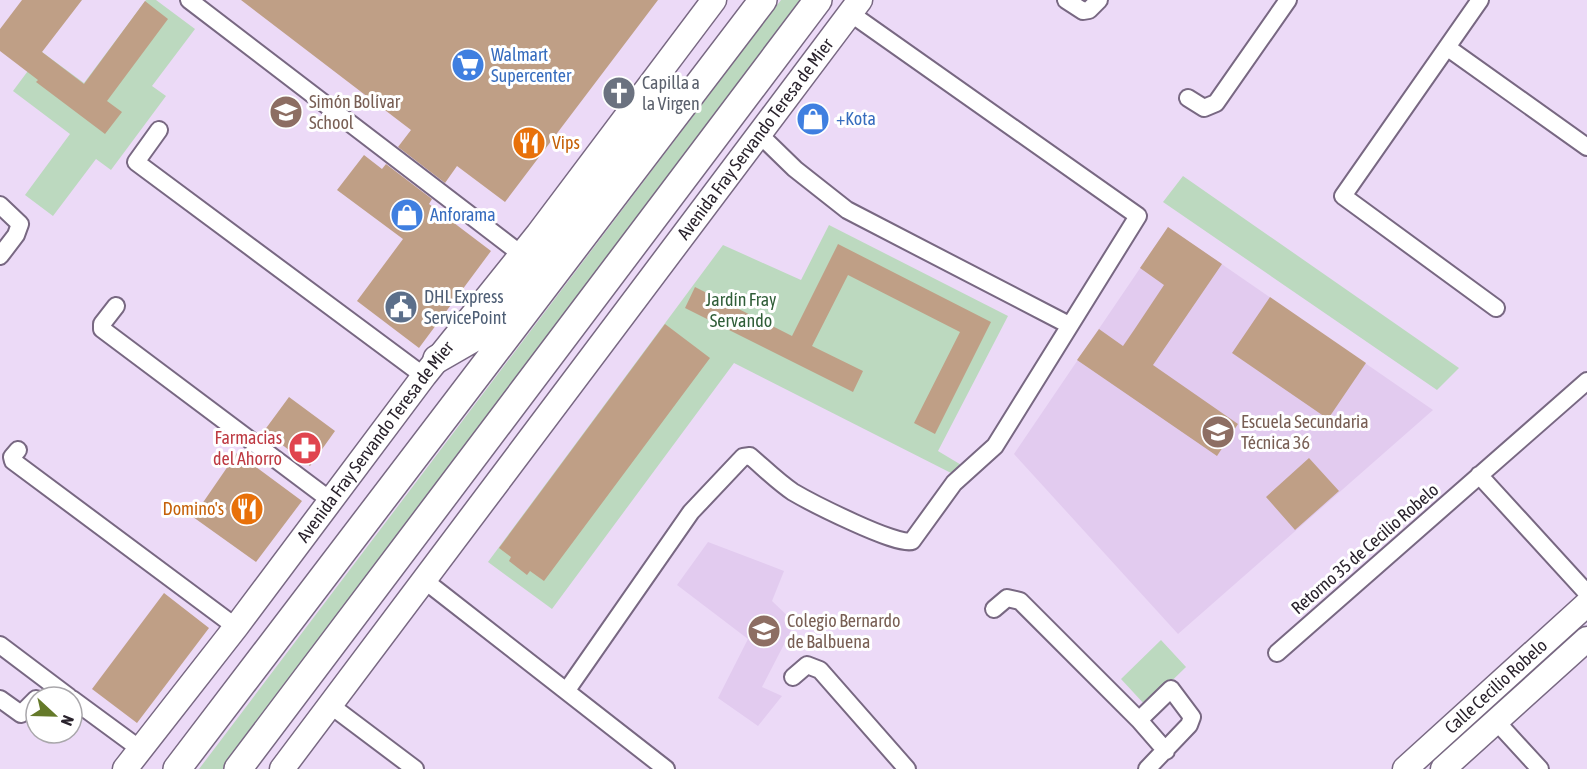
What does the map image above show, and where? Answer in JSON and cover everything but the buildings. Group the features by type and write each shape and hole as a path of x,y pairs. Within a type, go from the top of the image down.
{"main road":[{"path":"177,769 763,0"},
{"name":"Avenida Fray Servando Teresa de Mier","path":"238,769 818,0"},
{"path":"430,368 477,336 628,141 713,68"}],"street":[{"path":"189,0 521,254"},
{"name":"Avenida Fray Servando Teresa de Mier","path":"125,769 714,0"},
{"path":"1066,0 1083,11 1089,10 1099,0"},
{"path":"1188,98 1204,108 1216,103 1288,0"},
{"path":"1480,0 1343,196 1496,308"},
{"path":"567,690 691,512 743,457 750,456 792,491 819,506 897,541 912,541 954,483 970,467 982,461 995,446 1138,216 855,7"},
{"name":"Avenida Fray Servando Teresa de Mier","path":"282,769 855,7"},
{"path":"1448,48 1587,147"},
{"path":"159,130 136,162 430,368"},
{"path":"760,135 795,169 853,213 1069,325"},
{"path":"0,206 20,224 16,235 0,256"},
{"path":"116,306 102,324 102,329 330,500"},
{"name":"Retorno 35 de Cecilio Robelo","path":"1277,653 1587,381"},
{"path":"18,450 12,457 13,461 236,627"},
{"path":"1479,475 1587,593"},
{"path":"424,580 666,769"},
{"path":"994,609 1007,598 1020,602 1139,720 1166,751"},
{"name":"Calle Cecilio Robelo","path":"1405,769 1587,604"},
{"name":"Calle Cecilio Robelo","path":"1443,769 1587,639"},
{"path":"0,645 54,685"},
{"path":"1523,662 1541,680"},
{"path":"793,677 807,665 820,670 907,769"},
{"path":"1139,720 1171,689 1192,720 1166,751 1147,769"},
{"path":"0,699 21,714 24,711"},
{"path":"330,705 415,769"},
{"path":"84,708 140,749"},
{"path":"1496,722 1540,769"}],"shaded area":[{"name":"Escuela Secundaria Técnica 36","path":"1168,227 1433,410 1178,634 1014,454"},
{"name":"Colegio Bernardo de Balbuena","path":"708,542 784,571 772,601 795,623 762,687 782,696 758,726 718,698 748,639 677,585"}],"green space":[{"path":"146,0 156,0 195,29 152,86 166,96 111,170 96,159 53,216 25,195 70,134 13,91 42,52 84,83"},
{"path":"781,0 809,0 223,769 199,769"},
{"path":"1183,176 1459,368 1437,390 1163,202"},
{"name":"Jardín Fray Servando","path":"829,225 1008,316 938,451 963,466 957,476 734,363 552,609 488,562 723,245 801,280"},
{"path":"1161,640 1186,667 1146,706 1121,679"}],"place":[{"name":"Walmart Supercenter","path":"468,65"},
{"name":"Capilla a la Virgen","path":"619,93"},
{"name":"Simón Bolívar School","path":"286,112"},
{"name":"+Kota","path":"813,119"},
{"name":"Vips","path":"529,143"},
{"name":"Anforama","path":"407,215"},
{"name":"DHL Express ServicePoint","path":"401,307"},
{"name":"Escuela Secundaria Técnica 36","path":"1218,432"},
{"name":"Farmacias del Ahorro","path":"305,448"},
{"name":"Domino's","path":"247,509"},
{"name":"Colegio Bernardo de Balbuena","path":"764,631"}]}
